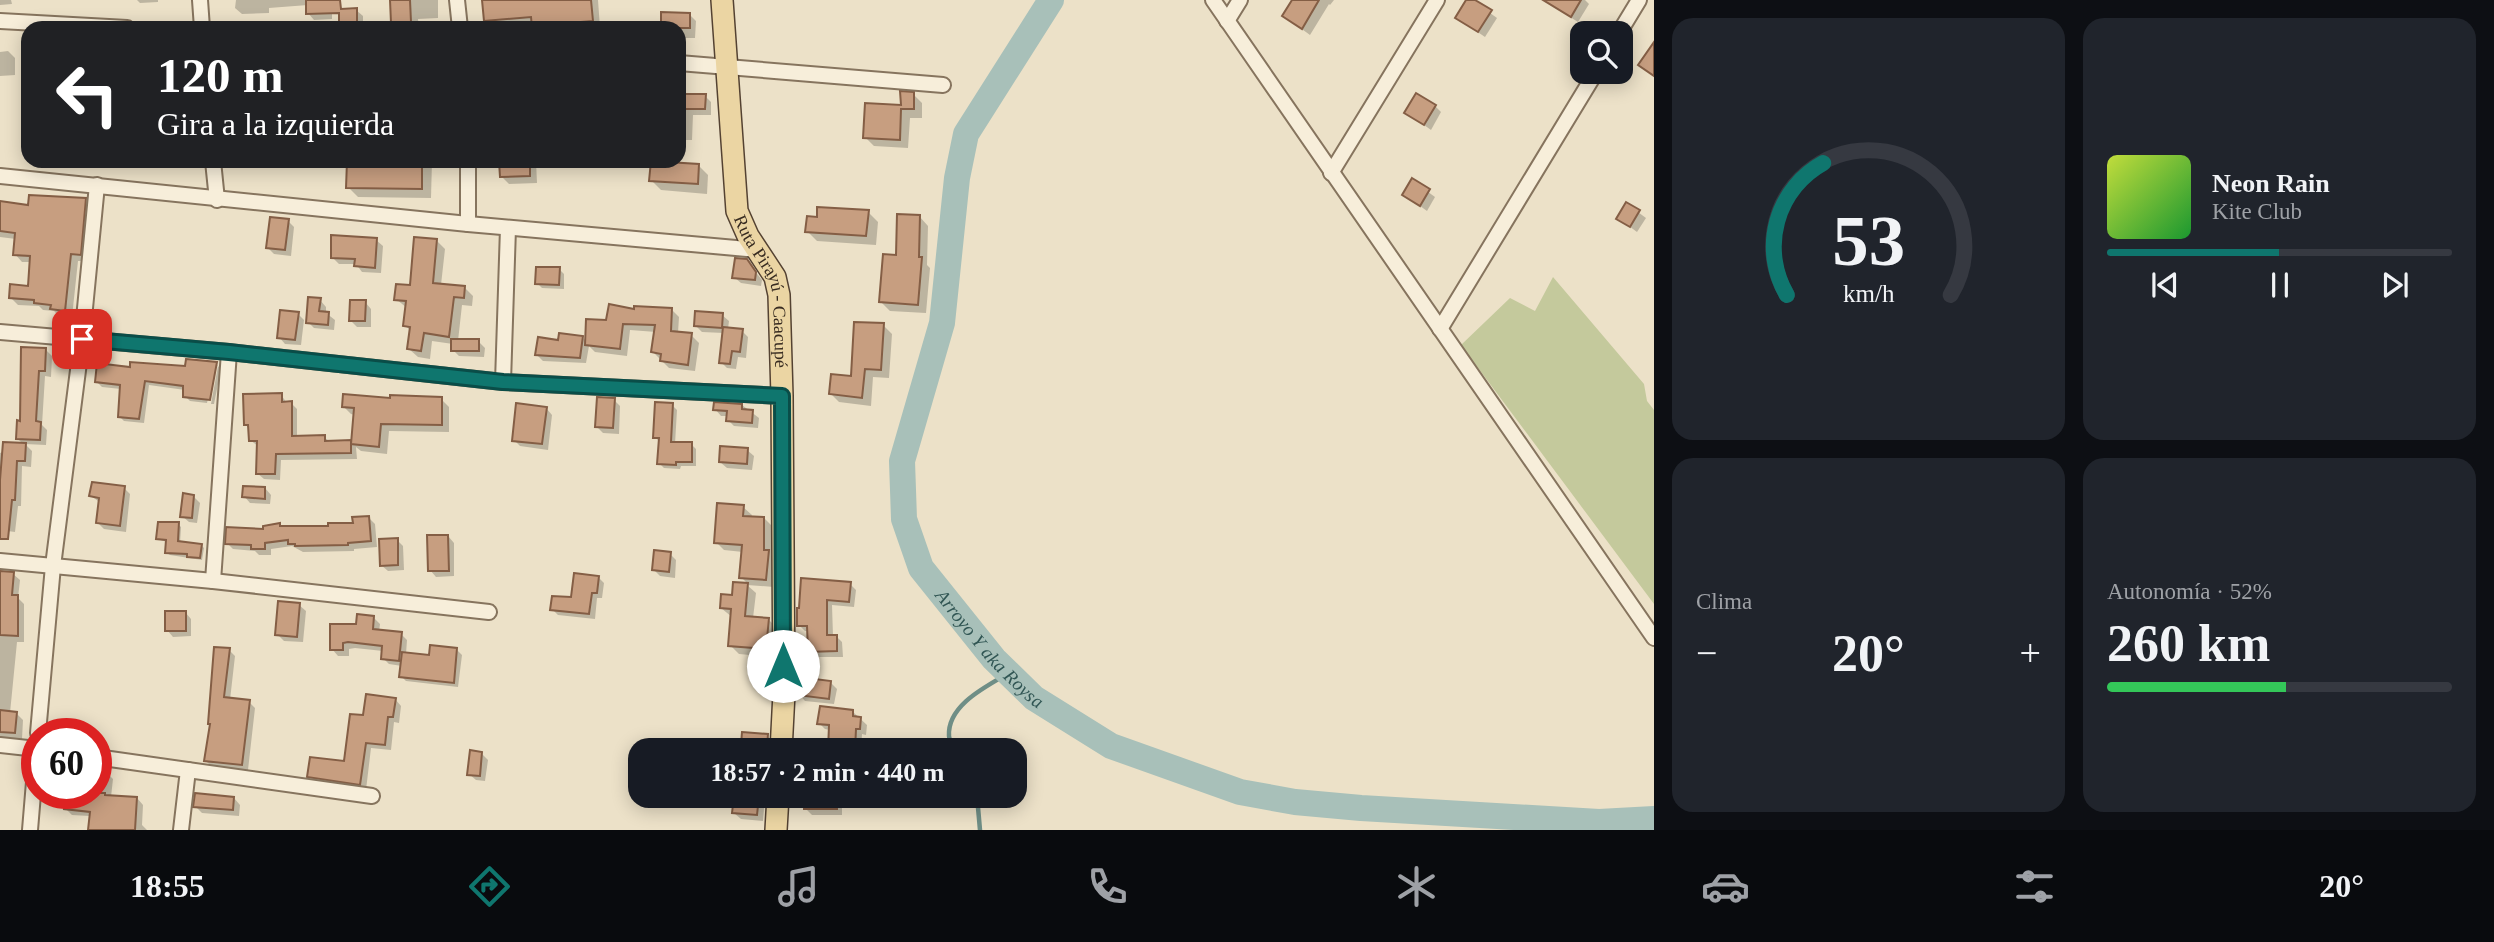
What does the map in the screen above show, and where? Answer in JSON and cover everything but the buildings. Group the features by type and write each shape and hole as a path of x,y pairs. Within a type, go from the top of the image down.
{"main road":[{"name":"Ruta Pirayú - Caacupé","path":"722,0 737,211 748,236 775,277 779,295 782,396 783,694 781,738"},
{"path":"776,830 777,808"}],"street":[{"path":"200,0 202,21"},
{"path":"457,0 459,21"},
{"path":"1213,0 1654,638"},
{"path":"1227,21 1240,0"},
{"path":"1331,173 1437,0"},
{"path":"1626,21 1639,0"},
{"path":"0,21 21,22"},
{"path":"686,64 943,85"},
{"path":"1440,329 1589,84"},
{"path":"214,168 217,200"},
{"path":"468,168 468,224"},
{"path":"0,176 217,200 758,250"},
{"path":"39,718 53,566 82,339 97,185"},
{"path":"503,382 508,228"},
{"path":"0,332 229,352 503,382 782,396"},
{"path":"214,581 229,352"},
{"path":"0,561 214,581 489,612"},
{"path":"0,745 21,747"},
{"path":"112,759 372,796"},
{"path":"181,830 188,770"},
{"path":"30,830 32,809"}],"green space":[{"path":"1553,277 1644,384 1647,401 1654,410 1654,604 1461,345 1510,298 1535,311"}],"waterway":[{"name":"Arroyo Y aka Roysa","path":"1051,0 966,134 957,178 942,323 902,461 904,519 921,568 994,659 1034,698 1111,746 1240,792 1295,802 1361,808 1599,822 1654,819"},
{"path":"949,738 950,725 961,706 1009,673"},
{"path":"978,808 980,830"}],"route":[{"path":"82,339 503,382 782,396 783,666"}]}
